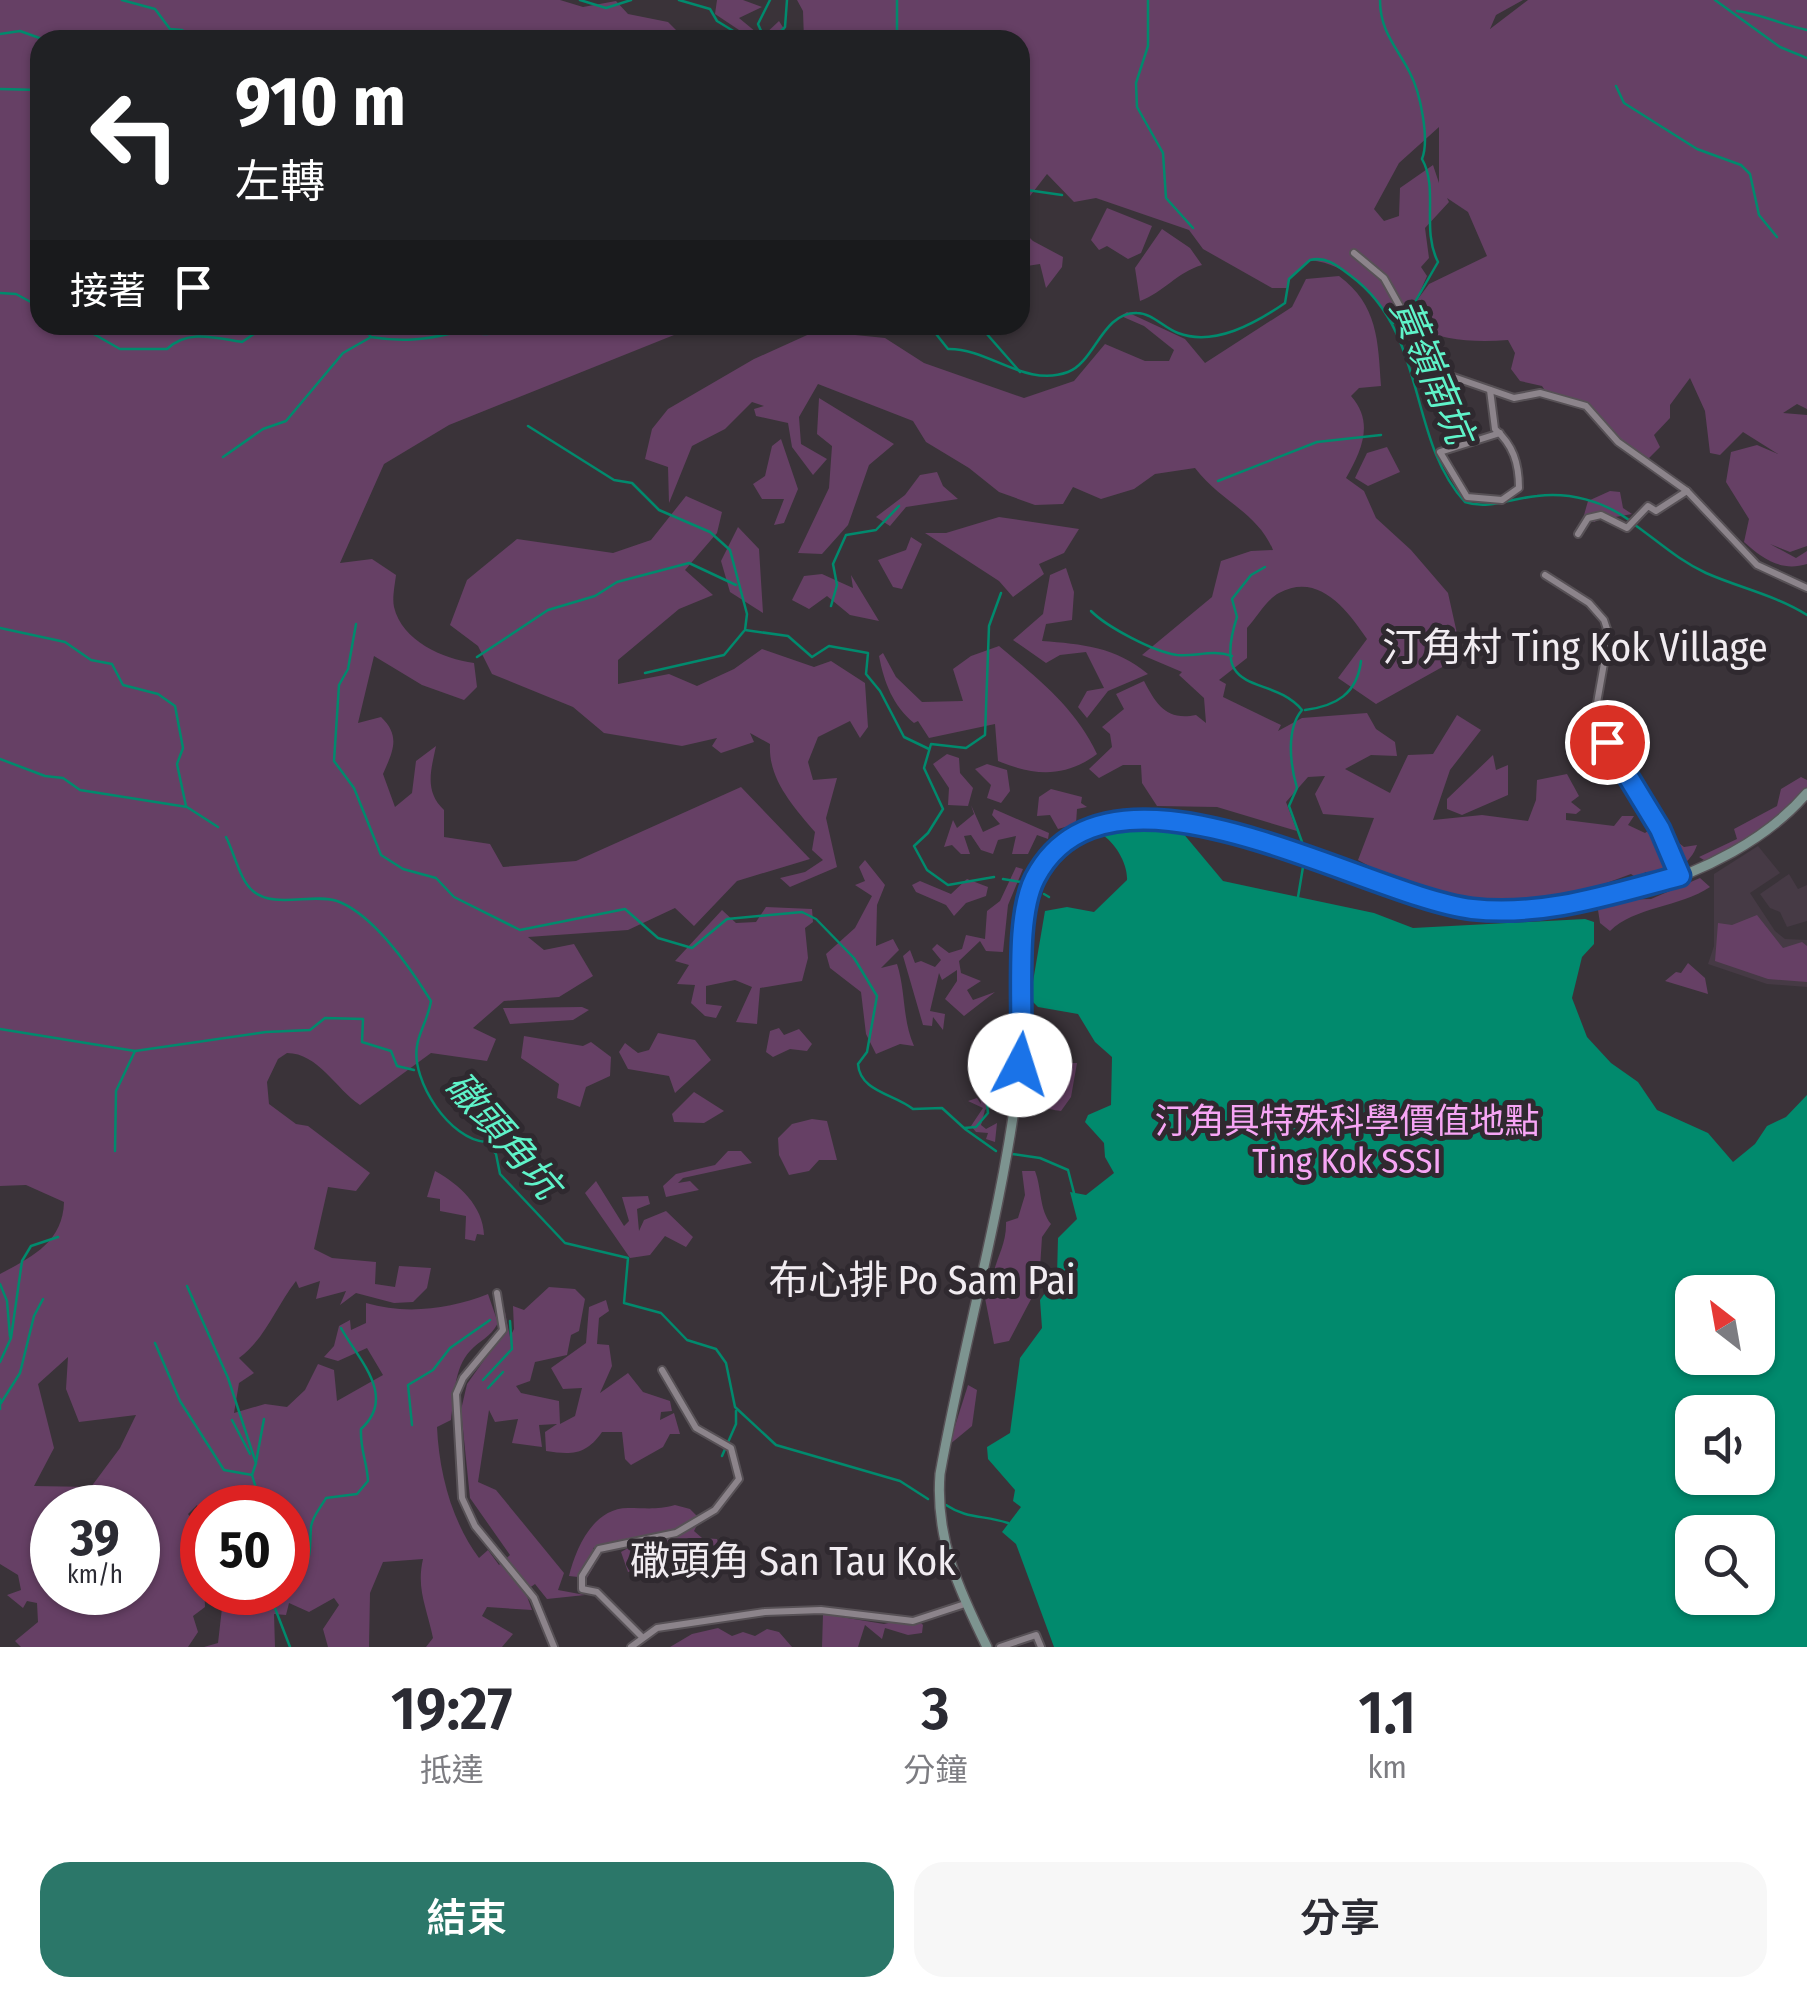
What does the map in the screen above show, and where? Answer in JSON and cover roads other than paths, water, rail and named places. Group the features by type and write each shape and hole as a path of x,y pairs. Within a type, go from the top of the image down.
{"main road":[{"path":"987,1647 966,1604 943,1536 940,1474 1008,1151 1020,1065 1024,924 1030,891 1052,854 1090,830 1150,822 1233,832 1405,894 1473,909 1514,911 1568,905 1680,876 1739,852 1774,827 1807,793"}],"street":[{"path":"1354,253 1384,278 1436,372 1514,398 1540,393 1586,406 1618,442 1688,491 1757,565 1807,588"},
{"path":"1490,390 1495,429 1512,445 1519,488 1502,500 1468,497 1440,452 1500,434"},
{"path":"1578,534 1588,518 1602,515 1627,528 1648,506 1656,511 1688,491"},
{"path":"1544,575 1589,603 1604,620 1608,635 1597,703 1601,727 1660,829 1680,876"},
{"path":"980,1070 1020,1065 1031,1071"},
{"path":"498,1292 503,1330 462,1378 455,1400 462,1498 475,1526 534,1598 554,1647"},
{"path":"641,1636 597,1592 582,1590 582,1576 599,1548 656,1540 714,1510 739,1479 738,1462 726,1444 696,1428 662,1370"},
{"path":"631,1647 641,1636 663,1626 800,1609 913,1621 966,1604"},
{"path":"1000,1647 1036,1636 1041,1647"}],"waterway":[{"name":"黃嶺南坑","path":"122,0 155,9 170,29 182,30"},
{"path":"580,0 606,8 631,0"},
{"path":"679,0 710,9 717,21 732,30"},
{"path":"761,30 758,24 770,0"},
{"path":"782,30 787,0"},
{"path":"897,0 897,30"},
{"path":"1148,0 1148,46 1136,83 1137,107 1163,153 1166,198 1193,228"},
{"path":"1380,0 1386,30 1414,81 1420,103 1425,140 1422,159 1429,183 1431,236 1438,262 1411,309 1393,323"},
{"path":"1715,0 1780,47 1807,58"},
{"path":"1737,11 1807,30"},
{"path":"0,34 20,31 30,35"},
{"path":"1616,86 1624,103 1697,149 1741,165 1750,174 1759,215 1777,237"},
{"path":"0,89 30,90"},
{"path":"1030,190 1062,195"},
{"name":"黃嶺南坑","path":"937,335 948,349 1052,376 1077,367 1115,320 1125,315 1142,314 1192,337 1234,331 1285,303 1289,279 1310,260 1327,261 1376,299 1393,326 1434,448 1447,477 1465,502 1492,504 1562,495 1597,503 1629,520"},
{"path":"0,293 16,294 30,302"},
{"path":"96,335 120,349 167,349 193,337 242,342 252,335"},
{"name":"黃嶺南坑","path":"369,335 402,340 444,335"},
{"path":"988,335 1020,372"},
{"path":"223,457 263,429 286,421 343,353 371,337"},
{"path":"528,426 614,480 632,483 659,510 710,532 730,550 747,614 745,630 788,636 812,657 829,646 868,653 866,674 880,691 904,737 929,749"},
{"path":"1218,481 1317,442 1381,435"},
{"path":"831,606 837,585 833,564 846,535 876,530 899,506"},
{"name":"黃嶺南坑","path":"1635,525 1696,568 1807,615"},
{"path":"477,657 548,610 595,596 617,582 689,563 736,585"},
{"path":"1265,567 1251,575 1232,599 1237,617 1231,661 1237,673 1247,680 1289,698 1302,710 1293,727 1291,758 1297,788 1289,806 1302,842"},
{"path":"994,877 948,885 927,870 914,846 943,809 924,768 931,744 966,748 985,735 989,626 1001,593"},
{"path":"1091,611 1131,638 1167,653 1232,656"},
{"path":"356,624 348,669 339,685 334,761 354,788 381,855 403,869 436,878 454,897 520,930 625,909 658,938 692,948 727,919 802,912 816,919 854,958 877,996 867,1052 858,1064 865,1081 913,1109 942,1108 964,1128 976,1127 988,1113 987,1104 994,1102"},
{"name":"䃟頭角坑","path":"0,628 65,642 91,660 112,664 123,685 158,694 175,706 183,748 177,764 186,806"},
{"path":"645,673 724,655 744,631"},
{"path":"1305,710 1326,705 1350,690 1361,661"},
{"path":"0,759 45,776 63,778 80,790 187,807 218,827"},
{"name":"䃟頭角坑","path":"226,837 253,891 271,899 337,901 364,918 390,944 431,1001 418,1041 417,1060 436,1106 459,1131 486,1142 496,1154 500,1174 565,1243 628,1258 624,1303 661,1313 687,1340 716,1349 726,1363 735,1407 776,1445 900,1481 928,1499"},
{"path":"1298,897 1304,861"},
{"path":"1003,879 1021,882"},
{"path":"1044,894 1049,897"},
{"path":"115,1151 116,1091 135,1051 266,1032 310,1030 325,1018 363,1019 362,1042 391,1051 397,1066 414,1070"},
{"path":"0,1029 135,1051"},
{"path":"965,1129 996,1151"},
{"path":"1012,1154 1040,1158 1068,1170 1074,1193"},
{"path":"0,1362 11,1338 22,1261 31,1246 58,1237"},
{"path":"0,1284 7,1301 10,1337"},
{"path":"187,1286 228,1378 256,1463 252,1475"},
{"path":"1,1403 20,1373 34,1316 43,1299"},
{"path":"412,1425 408,1385 433,1370 450,1348 490,1320"},
{"path":"483,1380 512,1349 510,1321"},
{"path":"310,1552 312,1523 326,1498 357,1494 368,1481 361,1429 376,1404 375,1390 341,1328"},
{"path":"155,1343 180,1401 224,1470 252,1475 255,1485"},
{"path":"488,1388 503,1372"},
{"path":"0,1399 0,1409"},
{"path":"722,1456 736,1424 736,1411"},
{"path":"256,1462 264,1419"},
{"path":"232,1420 250,1454"},
{"path":"946,1505 969,1515 1008,1523"},
{"path":"278,1615 290,1647"}],"district":[{"name":"汀角村 Ting Kok Village","path":"1575,647"},
{"name":"布心排 Po Sam Pai","path":"922,1280"},
{"name":"䃟頭角 San Tau Kok","path":"793,1561"}],"park label":[{"name":"汀角具特殊科學價值地點 Ting Kok SSSI","path":"1347,1141"}]}
